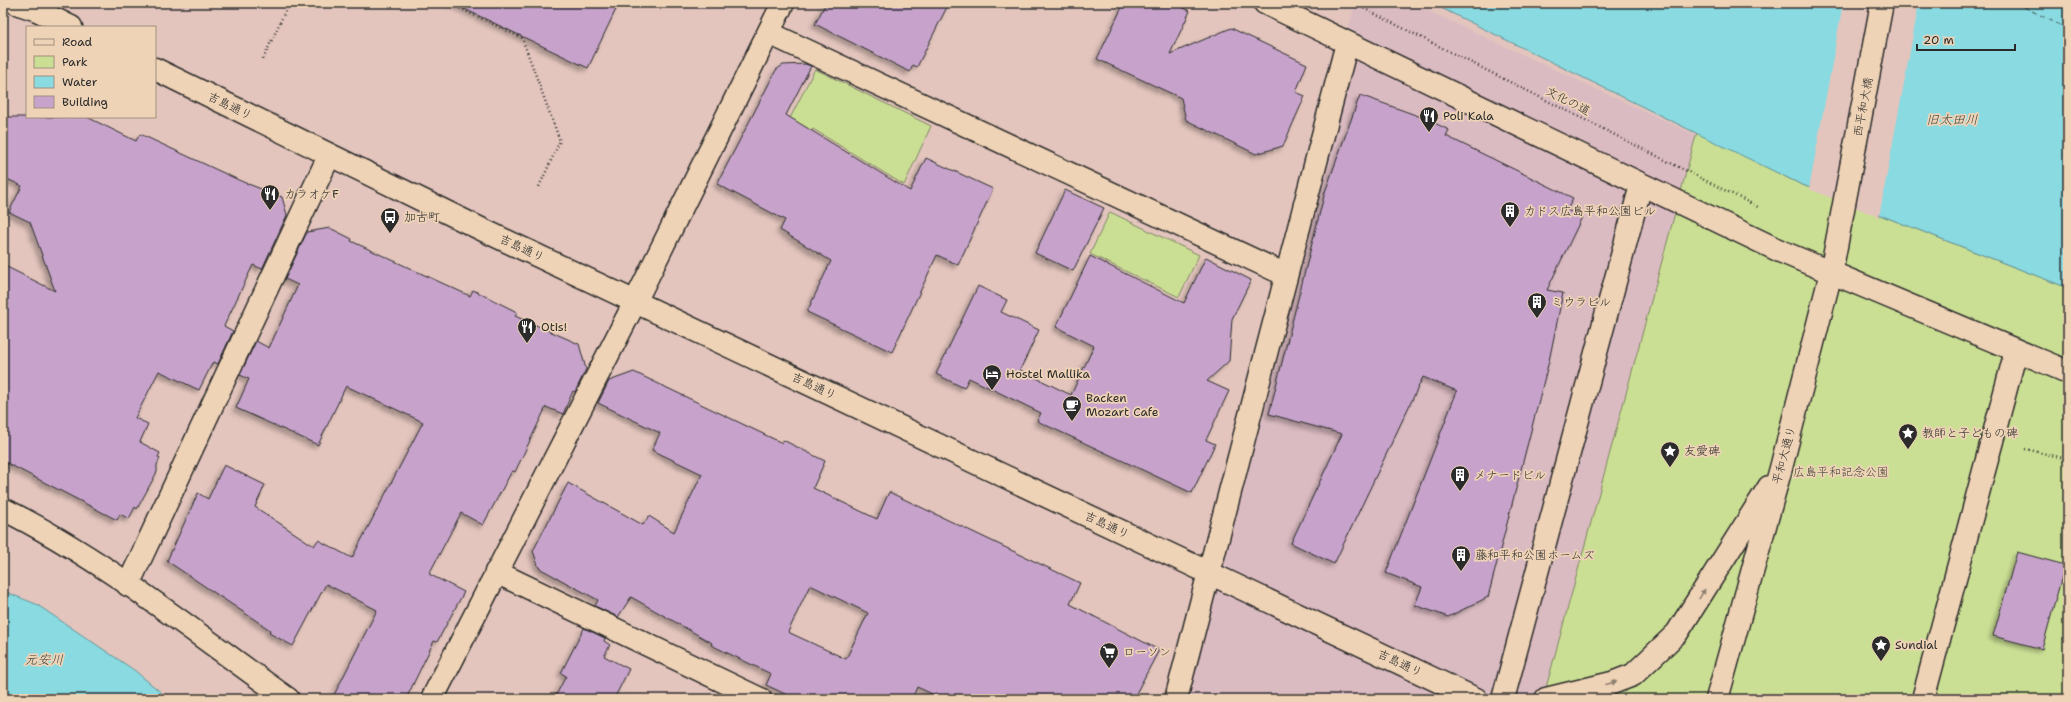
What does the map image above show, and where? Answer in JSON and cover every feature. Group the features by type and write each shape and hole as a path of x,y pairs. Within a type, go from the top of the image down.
{"street":[{"path":"16,3 37,10 68,26"},
{"path":"432,699 635,302 783,3"},
{"path":"1265,3 1780,251 2068,372"},
{"name":"西平和大橋","path":"1844,210 1882,3"},
{"path":"769,33 1286,275"},
{"path":"1176,699 1347,43"},
{"name":"吉島通り","path":"156,70 329,156 635,302 1476,699"},
{"path":"128,585 329,156"},
{"path":"1503,699 1641,185"},
{"name":"平和大通り","path":"1717,699 1781,468 1831,273 1844,210"},
{"path":"1923,699 2016,351"},
{"path":"1546,699 1612,683 1633,675 1677,633 1781,468"},
{"path":"3,509 74,550 128,585 288,699"},
{"path":"496,572 760,699"}],"path":[{"path":"263,59 289,3"},
{"path":"449,3 522,38 560,141 538,189"},
{"name":"文化の道","path":"1353,3 1755,205 1760,210"},
{"path":"2025,449 2068,459"}],"shaded area":[{"path":"1355,3 1411,3 1845,204 1718,699 1176,699"}],"green space":[{"path":"815,69 931,126 904,185 813,129 765,207 749,199"},
{"name":"広島平和記念公園","path":"1697,132 1800,184 2068,288 2068,699 1543,699"},
{"path":"1110,212 1199,255 1179,297 1090,254"}],"water":[{"name":"旧太田川","path":"1431,3 2068,3 2068,288 1800,184"},
{"name":"元安川","path":"3,591 36,604 134,670 169,699 3,699"}],"pier":[{"path":"1843,3 1919,3 1879,217 1809,189"}],"building":[{"path":"452,3 619,3 588,68"},
{"path":"826,3 949,3 917,67 913,65 910,72 815,24"},
{"path":"1124,3 1173,3 1190,11 1170,54 1231,28 1307,64 1296,92 1305,96 1283,146 1256,154 1186,120 1181,98 1097,59"},
{"path":"805,64 811,66 786,115 910,191 926,158 993,189 958,265 937,255 892,352 807,312 831,261 780,230 785,220 717,184 776,70 783,65"},
{"path":"1360,95 1424,118 1449,130 1446,136 1573,198 1567,210 1582,217 1547,290 1563,293 1549,361 1488,597 1448,617 1415,605 1422,587 1386,573 1457,391 1423,377 1334,564 1291,543 1342,434 1269,414 1325,192"},
{"path":"3,117 89,118 136,141 140,134 243,182 282,197 287,215 262,269 253,265 224,326 233,331 218,364 213,362 199,390 159,371 135,418 148,424 140,442 160,453 158,457 160,458 157,465 157,472 137,509 135,507 129,519 120,514 117,520 3,461 3,265 55,291 30,222 9,212 22,186 3,177"},
{"path":"1065,190 1104,208 1073,271 1035,253"},
{"path":"330,228 352,239 351,241 470,296 473,290 517,312 515,316 579,344 586,369 575,392 573,391 563,414 546,407 515,472 512,471 483,525 461,513 429,574 464,592 437,642 434,641 406,699 332,699 377,610 326,584 293,646 269,633 270,630 167,561 198,493 208,499 224,465 265,485 255,507 314,546 318,540 352,558 423,422 346,386 318,445 236,408 249,379 240,375 256,341 269,348 298,285 285,279 307,232"},
{"path":"1090,256 1184,303 1206,257 1251,280 1232,319 1229,361 1207,381 1229,391 1206,440 1215,444 1192,493 1037,421 1041,413 969,378 964,388 936,374 978,286 1007,300 1001,312 1039,330 1020,370 1071,395 1094,346 1056,327"},
{"path":"634,372 782,443 783,440 825,461 813,488 877,519 889,492 1080,583 1070,604 1159,650 1133,699 943,699 917,687 912,699 796,699 766,685 771,674 711,645 712,643 631,597 618,617 595,606 598,600 539,568 533,551 568,483 643,525 649,516 674,532 702,474 652,450 660,433 598,403 609,381","holes":["810,585 868,613 846,659 788,632"]},
{"path":"2017,552 2065,565 2042,649 1993,636"},
{"path":"584,628 605,638 604,641 610,645 604,656 629,669 614,699 554,699 566,676 561,673"}],"ferry route":[{"path":"2016,3 2068,29"}],"place":[{"name":"Poli Kala","path":"1429,133"},
{"name":"カラオケF","path":"270,211"},
{"name":"カドス広島平和公園ビル","path":"1510,228"},
{"name":"加古町","path":"390,234"},
{"name":"ミウラビル","path":"1537,319"},
{"name":"Otis!","path":"527,344"},
{"name":"Hostel Mallika","path":"992,391"},
{"name":"Backen Mozart Cafe","path":"1072,422"},
{"name":"教師と子どもの碑","path":"1908,450"},
{"name":"友愛碑","path":"1670,468"},
{"name":"メナードビル","path":"1460,492"},
{"name":"藤和平和公園ホームズ","path":"1461,572"},
{"name":"Sundial","path":"1881,662"},
{"name":"ローソン","path":"1109,669"}]}
